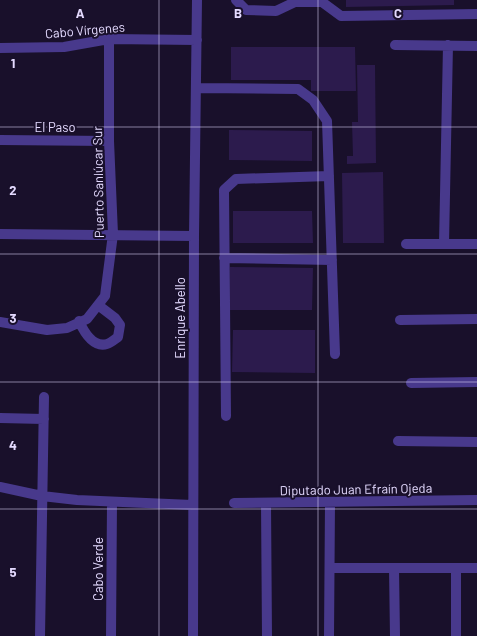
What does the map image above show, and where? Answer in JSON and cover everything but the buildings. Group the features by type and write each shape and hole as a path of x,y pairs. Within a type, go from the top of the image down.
{"street":[{"name":"Enrique Abello","path":"193,636 192,505 197,0"},
{"path":"236,0 246,10 276,10 295,2 322,2 341,16 477,14"},
{"name":"Cabo Vírgenes","path":"0,48 64,47 109,39 197,40"},
{"name":"Puerto Sanlúcar Sur","path":"83,320 105,296 114,234 109,141 109,39"},
{"path":"395,45 477,46"},
{"path":"444,244 448,46"},
{"path":"197,88 298,89 305,93 320,109 327,121 335,354"},
{"name":"El Paso","path":"0,140 109,141"},
{"path":"226,416 224,190 236,179 329,176"},
{"path":"0,234 194,236"},
{"path":"406,244 477,244"},
{"path":"224,258 332,260"},
{"path":"0,322 47,330 67,328 83,320 85,335 98,344 107,344 118,337 120,325 115,318 98,305"},
{"path":"400,320 477,319"},
{"path":"411,383 477,382"},
{"path":"40,636 44,397"},
{"path":"0,418 44,418"},
{"path":"398,441 477,442"},
{"path":"0,487 42,496 112,502 192,505"},
{"name":"Diputado Juan Efraín Ojeda","path":"234,503 477,500"},
{"name":"Cabo Verde","path":"111,636 112,502"},
{"path":"328,636 330,502"},
{"path":"266,503 267,636"},
{"path":"330,568 477,568"},
{"path":"394,568 395,636"},
{"path":"456,568 456,636"}]}
